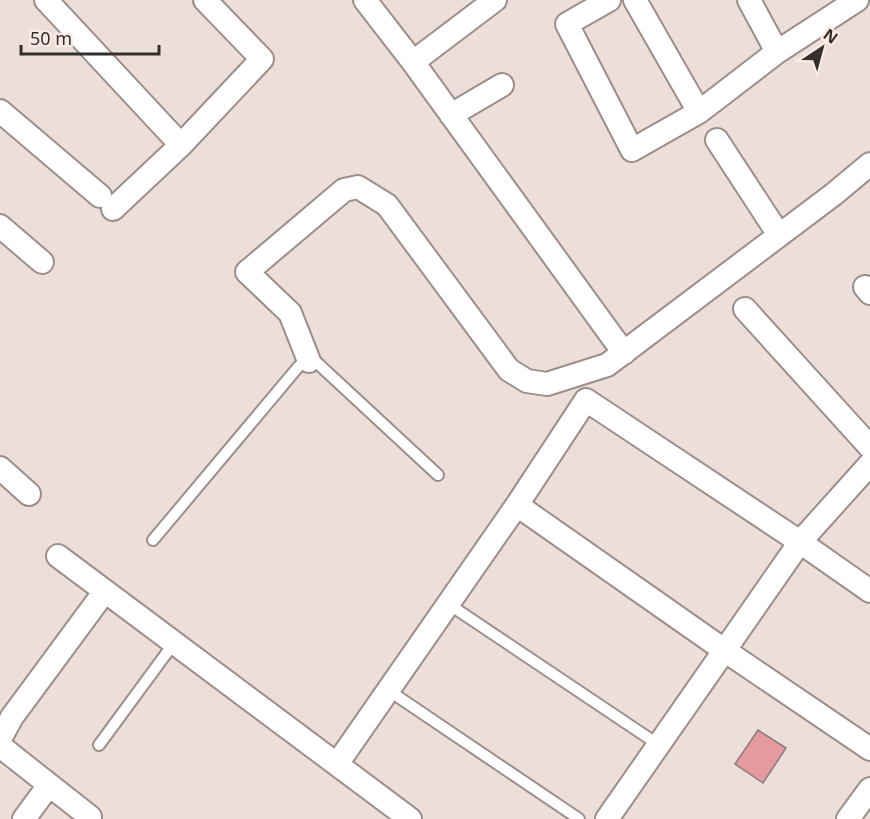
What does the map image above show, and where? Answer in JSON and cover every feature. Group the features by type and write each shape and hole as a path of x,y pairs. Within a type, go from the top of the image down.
{"street":[{"path":"46,0 181,146"},
{"path":"0,111 107,203 181,146 262,59 205,0"},
{"path":"364,0 413,62 624,353"},
{"path":"413,62 495,0"},
{"path":"609,0 567,24 632,150 699,112 777,52 854,1"},
{"path":"634,0 699,112"},
{"path":"749,0 777,52"},
{"path":"451,115 502,85"},
{"path":"717,140 779,236"},
{"path":"309,361 290,313 247,272 344,190 358,187 387,206 509,370 527,381 547,384 606,365 624,353 870,164"},
{"path":"3,233 42,262"},
{"path":"745,309 870,447"},
{"path":"337,764 586,400 870,591"},
{"path":"608,819 800,542 870,464"},
{"path":"0,468 29,494"},
{"path":"517,504 724,650 870,749"},
{"path":"58,556 410,819"},
{"path":"0,739 12,717 105,591"},
{"path":"0,746 90,817"},
{"path":"24,819 49,784"},
{"path":"848,819 870,789"}],"lane":[{"path":"153,540 299,366 309,361 314,360 438,475"},
{"path":"447,603 658,745"},
{"path":"99,745 174,643"},
{"path":"388,690 579,819"}],"building":[{"path":"758,730 786,748 763,783 735,764"}]}
